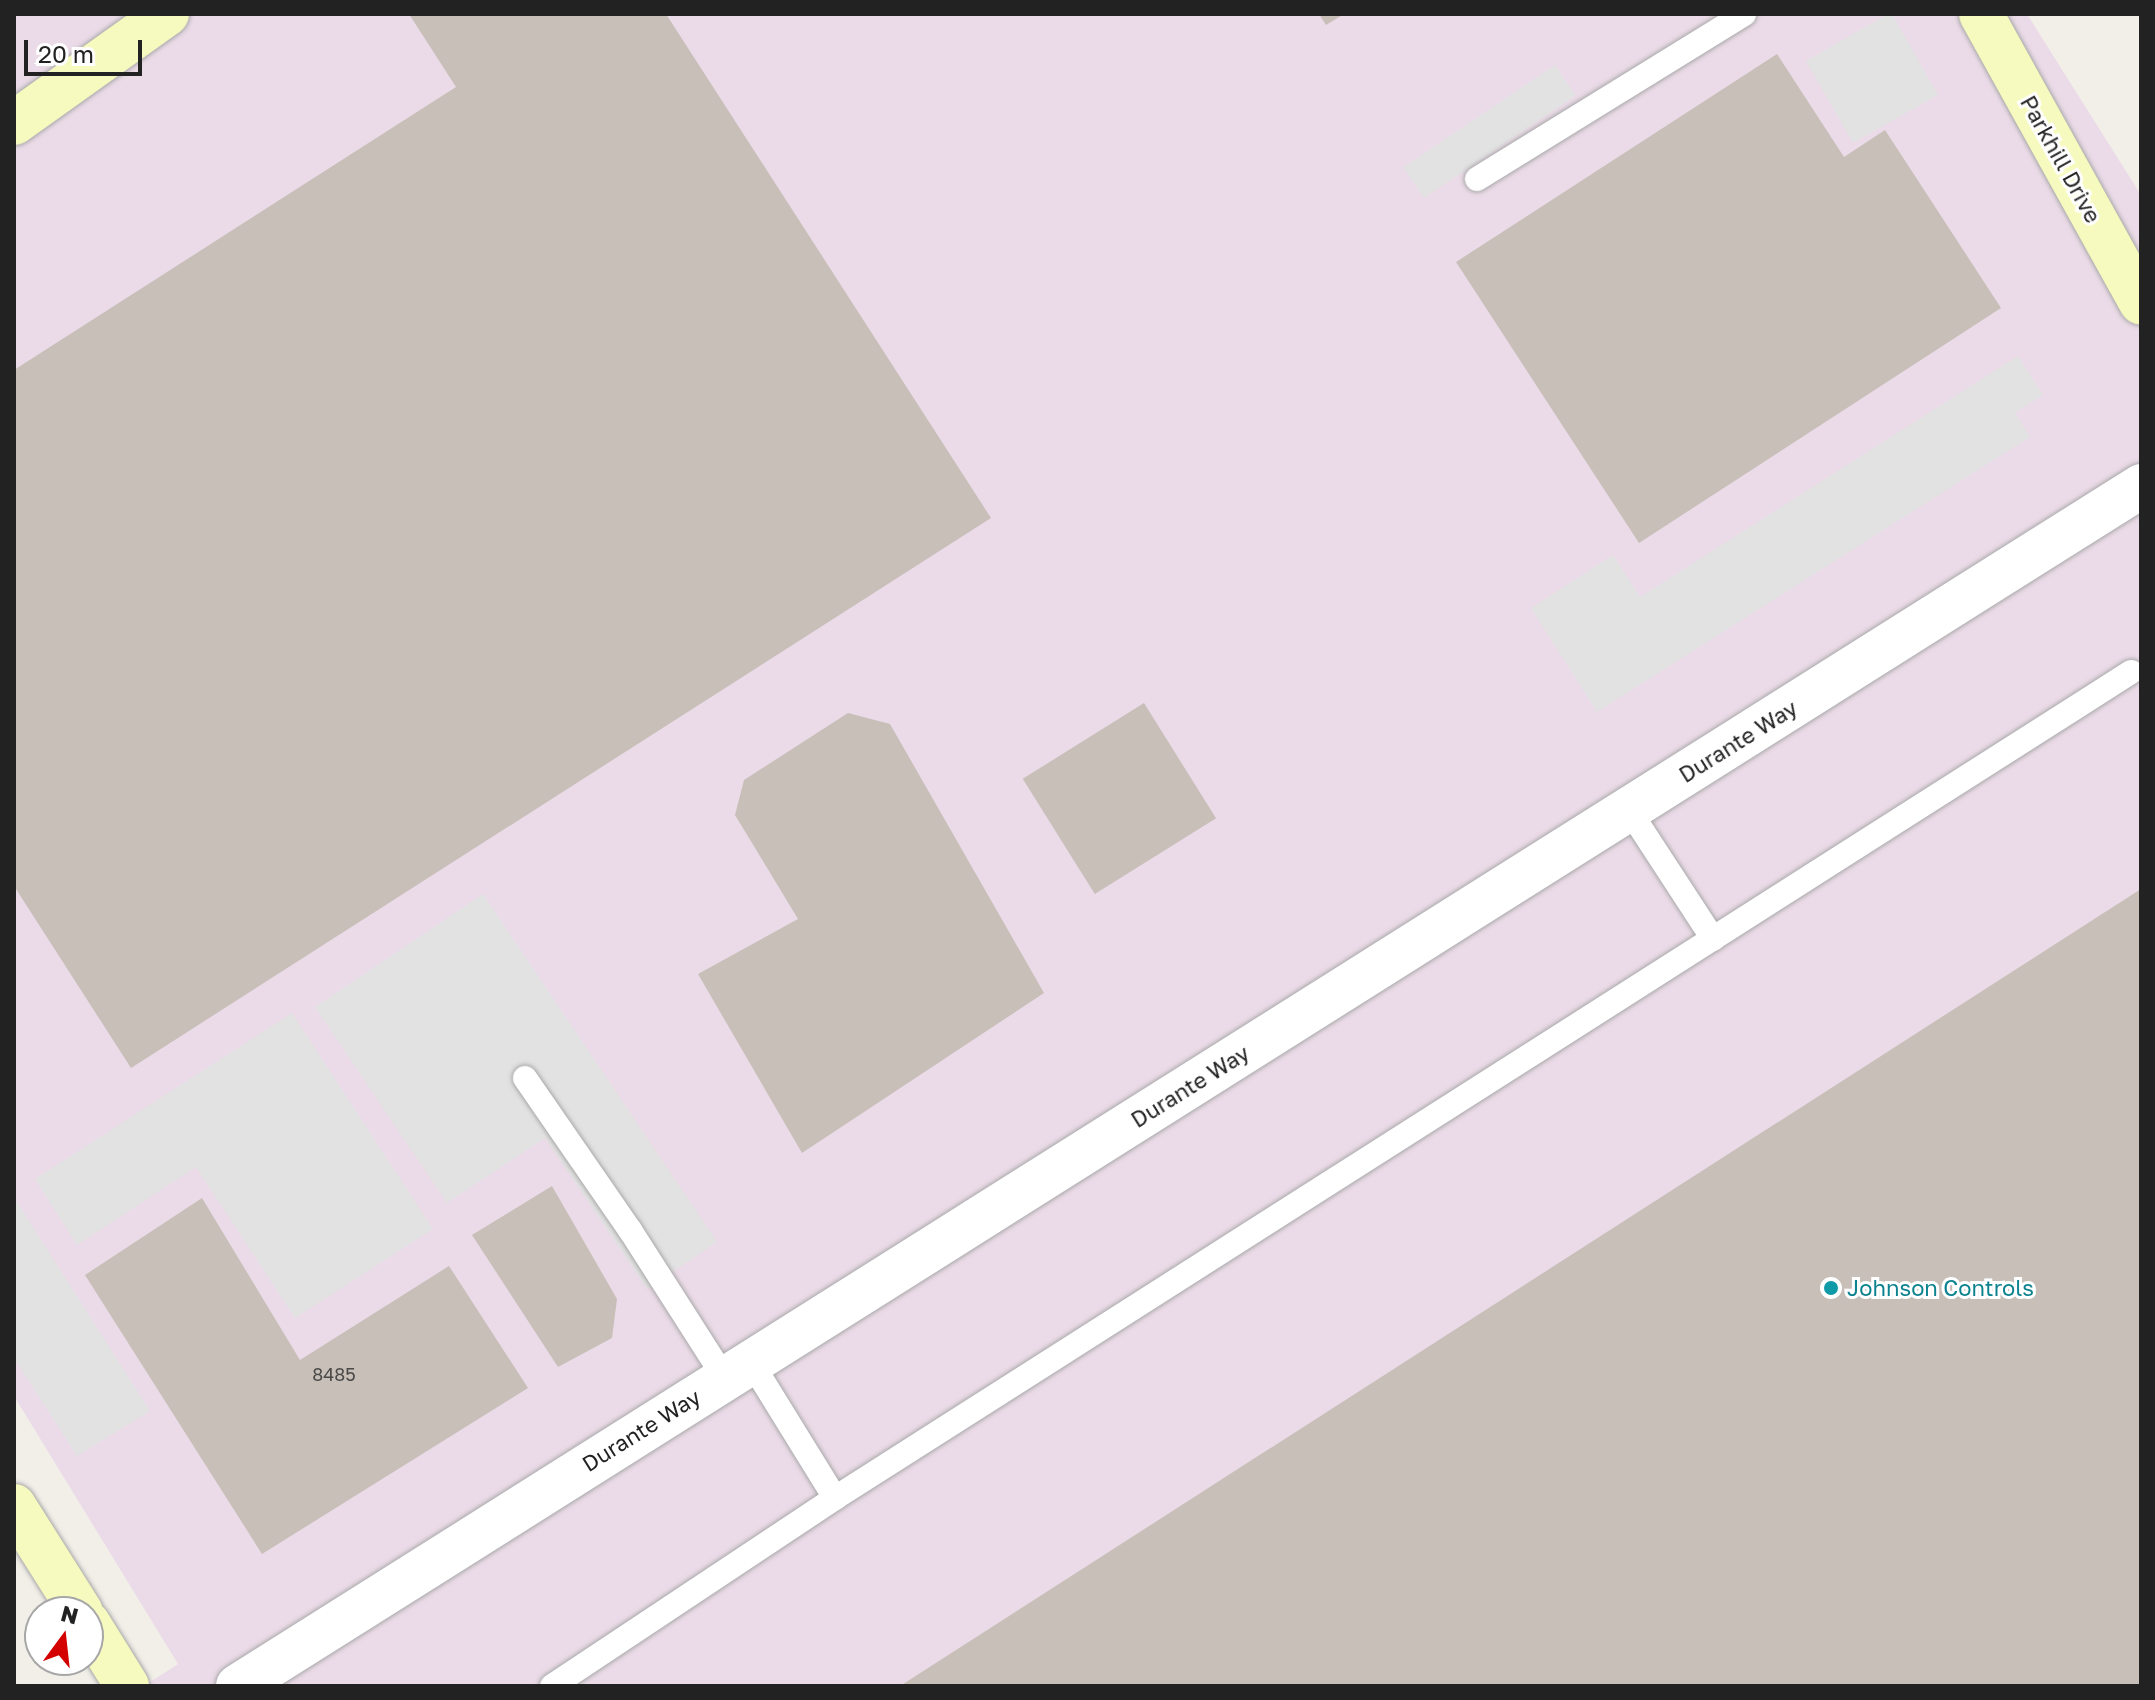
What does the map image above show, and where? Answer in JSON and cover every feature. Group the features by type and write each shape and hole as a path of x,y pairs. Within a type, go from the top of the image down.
{"street":[{"path":"14,123 167,14"},
{"name":"Parkhill Drive","path":"1981,14 2141,303"},
{"name":"Durante Way","path":"238,1686 2141,486"},
{"path":"14,1506 71,1596"},
{"path":"104,1649 127,1686"}],"lane":[{"path":"1477,179 1744,14"},
{"path":"552,1686 835,1498 2131,672"},
{"path":"1629,810 1713,939"},
{"path":"525,1078 630,1230 835,1498"}],"shaded area":[{"path":"14,14 2027,14 2141,195 2141,1686 144,1686 178,1664 14,1396"},
{"path":"1892,14 1938,95 1853,143 1806,61"},
{"path":"1555,65 1576,96 1424,198 1403,167"},
{"path":"2018,356 2043,395 2015,413 2030,437 1597,712 1531,608 1613,555 1640,597"},
{"path":"483,894 717,1242 647,1289 545,1138 447,1203 315,1007"},
{"path":"292,1013 433,1229 295,1318 196,1167 77,1245 35,1179"},
{"path":"15,1199 150,1411 77,1456 14,1358"}],"building":[{"path":"409,14 666,14 991,518 131,1068 14,886 14,370 456,87"},
{"path":"1319,14 1344,14 1326,25"},
{"path":"1777,54 1844,157 1885,130 2001,308 1639,543 1456,262"},
{"path":"1144,703 1216,818 1095,894 1023,779"},
{"path":"848,713 890,724 1044,993 802,1153 698,974 798,919 735,815 744,780"},
{"name":"Johnson Controls","path":"2141,889 2141,1686 900,1686"},
{"path":"552,1186 617,1299 612,1338 558,1367 472,1235"},
{"path":"202,1198 300,1360 449,1266 528,1388 262,1554 85,1275"}],"place":[{"name":"Johnson Controls","path":"1831,1288"}]}
